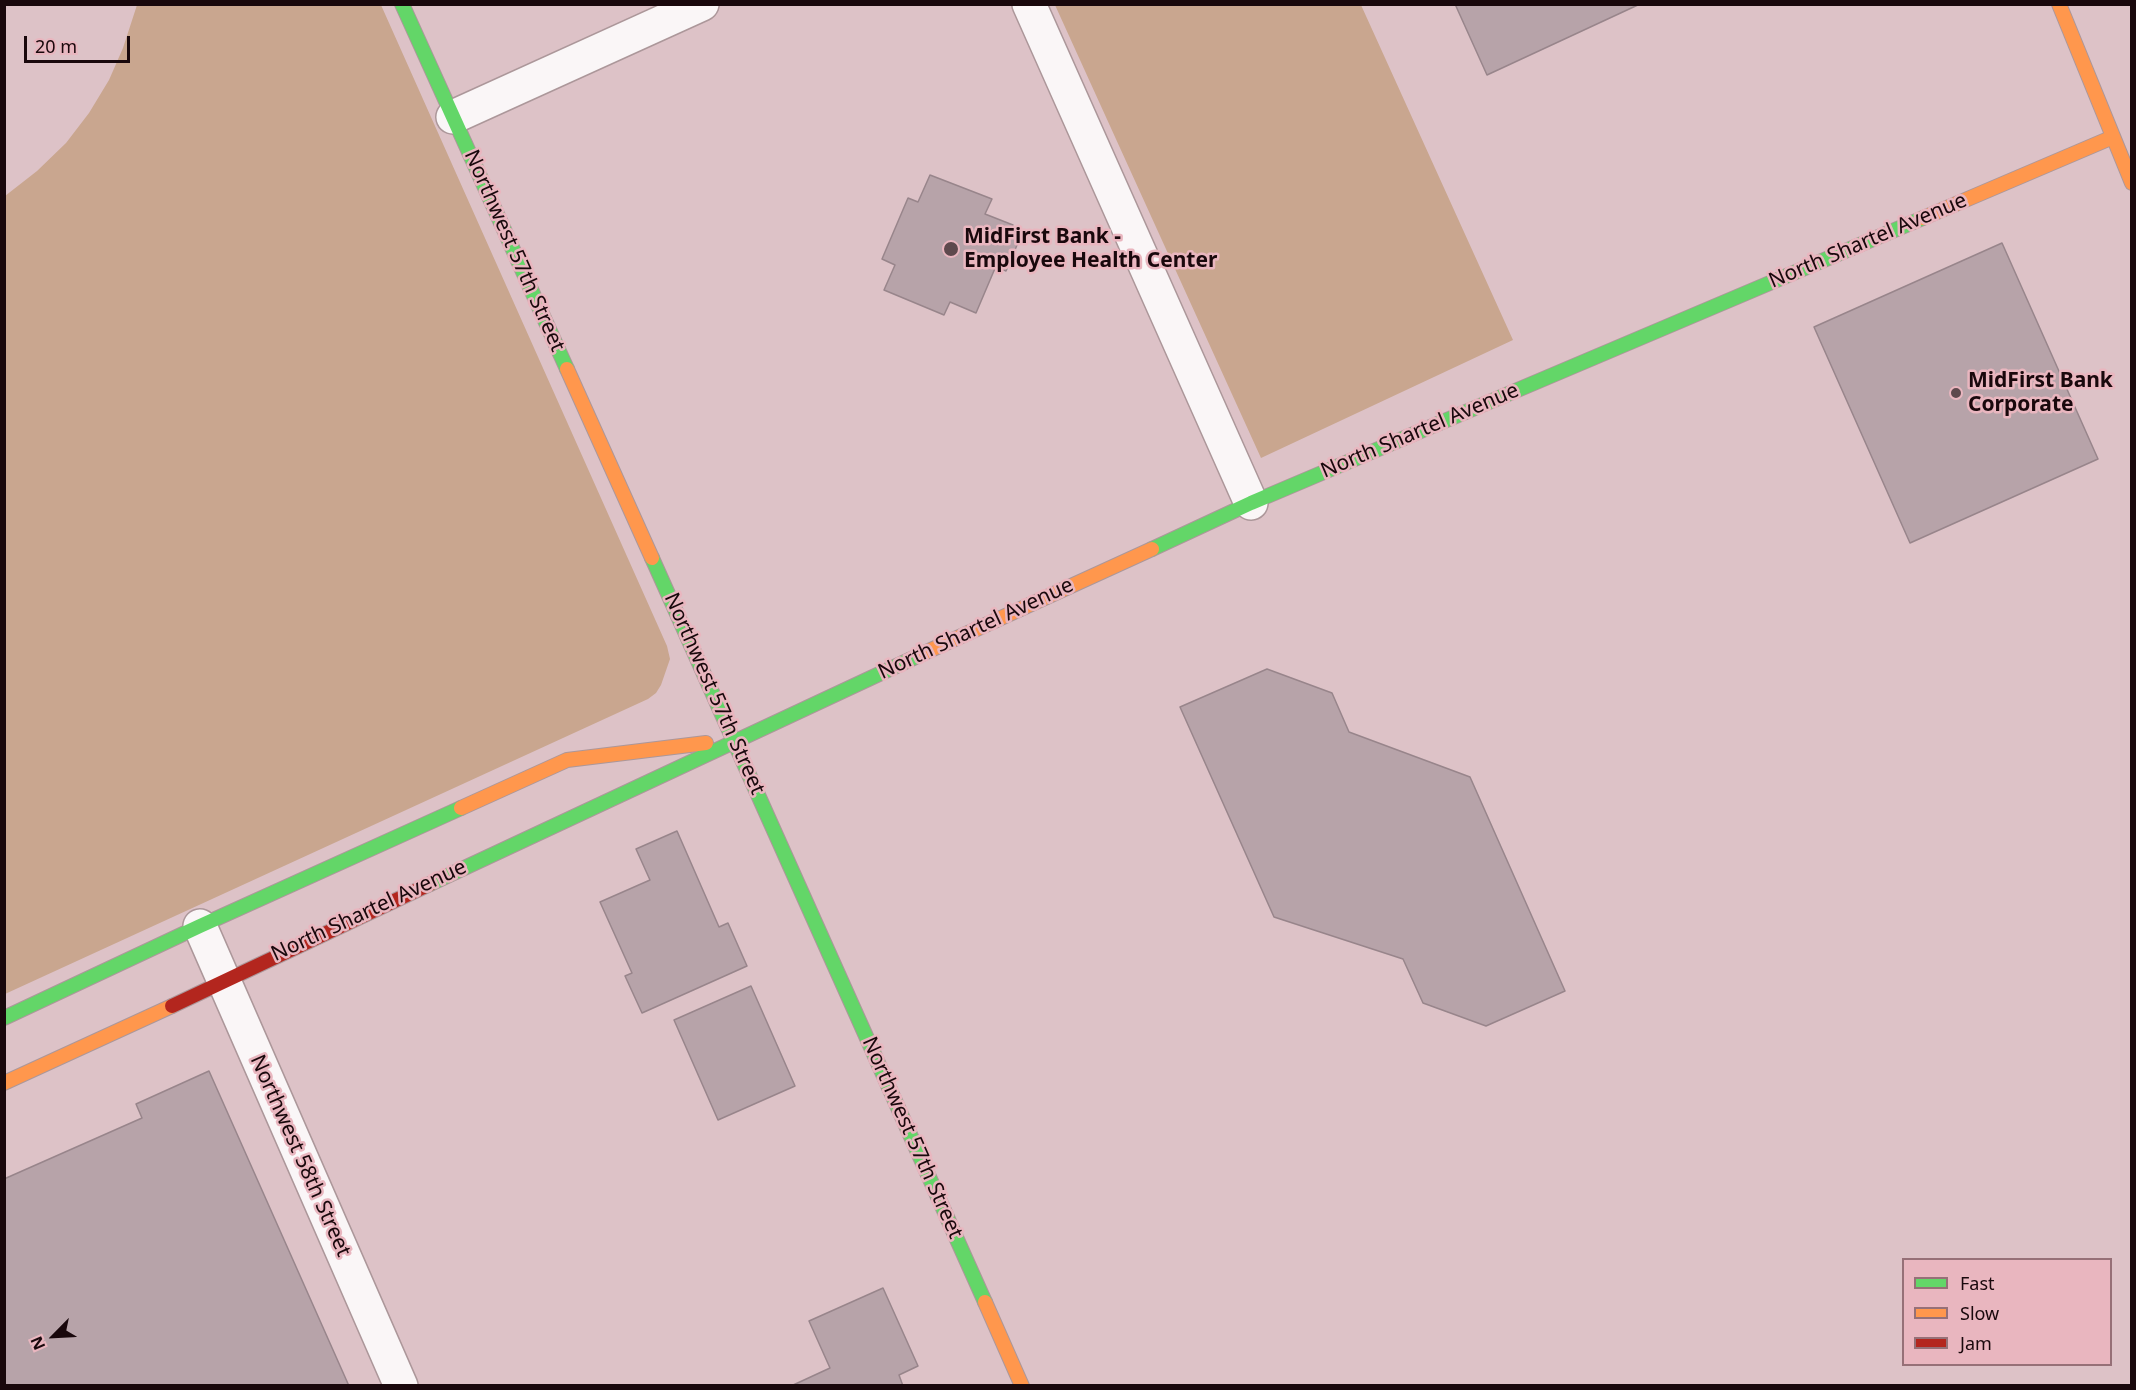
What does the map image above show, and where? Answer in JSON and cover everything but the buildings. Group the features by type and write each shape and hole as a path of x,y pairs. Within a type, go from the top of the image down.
{"street":[{"name":"Northwest 57th Street","path":"402,4 1022,1386"},
{"path":"453,117 702,4"},
{"path":"1029,4 1251,503"},
{"path":"2059,4 2132,183"},
{"name":"North Shartel Avenue","path":"4,1083 734,740 1251,503 2113,137"},
{"name":"North Shartel Avenue","path":"4,1018 200,926 567,760 734,740"},
{"name":"Northwest 58th Street","path":"200,926 401,1386"}],"shaded area":[{"path":"137,5 381,5 667,646 670,659 661,685 648,699 5,994 5,196 37,171 66,143 89,113 109,80 123,48"},
{"path":"1055,5 1361,5 1513,340 1261,458"}],"traffic: fast":[{"path":"402,4 567,369"},
{"path":"1152,549 1251,503 1923,218"},
{"path":"652,558 985,1302"},
{"path":"430,884 922,654"},
{"path":"4,1018 461,808"}],"traffic: slow":[{"path":"2059,4 2132,183"},
{"path":"1923,218 2113,137"},
{"path":"567,369 652,558"},
{"path":"922,654 1152,549"},
{"path":"461,808 567,760 706,743"},
{"path":"4,1083 172,1006"},
{"path":"985,1302 1022,1386"}],"traffic: jam":[{"path":"172,1006 430,884"}],"place":[{"name":"MidFirst Bank - Employee Health Center","path":"951,249"},
{"name":"MidFirst Bank Corporate","path":"1956,393"}]}
